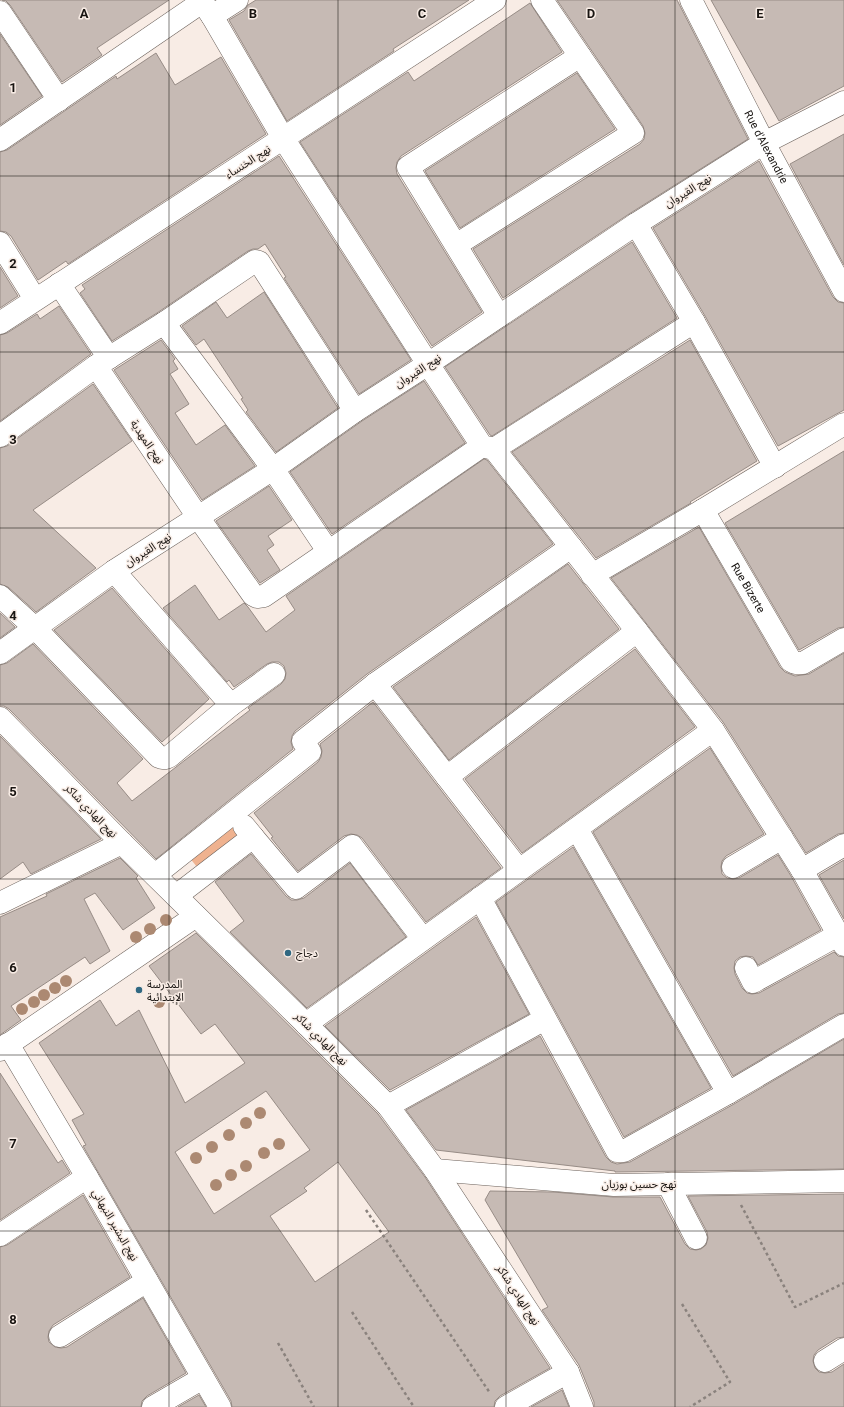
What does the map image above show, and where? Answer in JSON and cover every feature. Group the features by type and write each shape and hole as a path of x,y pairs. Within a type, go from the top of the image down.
{"street":[{"path":"0,140 59,100 205,6 237,0"},
{"name":"نهج الخنساء","path":"0,323 495,0"},
{"path":"456,245 633,133 542,0"},
{"name":"Rue d'Alexandrie","path":"691,0 764,143 844,291"},
{"path":"205,6 283,138 428,364 488,447 638,631 713,730 802,870 841,940 753,982 746,968"},
{"path":"0,12 59,100"},
{"path":"499,316 408,167 580,56"},
{"name":"نهج القيروان","path":"0,653 114,572 273,469 355,412 636,224 764,143 844,102"},
{"path":"636,224 694,322 775,467"},
{"path":"0,243 35,299"},
{"path":"0,436 103,362 164,323 253,262 258,262 355,412"},
{"name":"نهج المهدية","path":"59,284 103,362 198,518 253,595 264,596 328,551"},
{"path":"164,323 273,469 328,551 488,447 694,322"},
{"path":"592,575 775,467 844,424"},
{"name":"Rue Bizerte","path":"703,510 790,661 803,663 844,639"},
{"path":"155,875 310,752 303,741 375,684 571,547"},
{"path":"114,572 231,705"},
{"path":"0,596 35,628 161,758 170,756 231,705 274,674"},
{"path":"447,777 638,631"},
{"path":"375,684 519,870"},
{"name":"نهج الهادي شاكر","path":"0,718 122,842 388,1106 435,1170 568,1372 582,1407"},
{"path":"306,1024 578,829 713,730"},
{"path":"234,813 296,888 352,846 423,939"},
{"path":"578,829 728,1093"},
{"path":"176,896 253,837"},
{"path":"732,867 782,838"},
{"path":"0,904 122,842"},
{"path":"802,870 844,845"},
{"path":"480,898 617,1150 624,1151 728,1093 844,1025"},
{"path":"4,1047 196,916"},
{"path":"388,1106 545,1019"},
{"name":"نهج البشير النبهاني","path":"4,1047 87,1177 220,1407"},
{"path":"614,1185 620,1151"},
{"name":"نهج حسين بوزيان","path":"435,1170 614,1185 844,1181"},
{"path":"0,1235 87,1177"},
{"path":"668,1184 696,1238"},
{"path":"60,1336 147,1281"},
{"path":"825,1361 844,1349"},
{"path":"498,1400 568,1372"},
{"path":"152,1407 203,1378"}],"path":[{"path":"730,1183 795,1307 844,1283"},
{"path":"366,1210 498,1400"},
{"path":"682,1304 730,1382 690,1407"},
{"path":"352,1312 414,1407"},
{"path":"278,1343 314,1407"}],"shaded area":[{"path":"235,822 243,832 197,867 189,857"}],"building":[{"path":"2,0 169,0 97,48 102,55 62,82 10,5 6,1"},
{"path":"256,0 469,0 393,49 394,51 287,121 229,20 244,11 248,5"},
{"path":"557,0 677,0 748,139 629,214 503,298 473,249 640,144 644,139 645,133 643,126"},
{"path":"711,0 844,0 844,86 779,121"},
{"path":"530,3 562,52 401,156 397,162 397,174 482,312 432,346 300,142 408,72 414,81"},
{"path":"0,34 42,96 0,125"},
{"path":"156,53 175,85 221,57 266,134 68,264 66,261 38,280 11,236 6,232 0,231 0,152 7,150 116,76 117,79"},
{"path":"577,73 615,129 460,228 425,171"},
{"path":"844,134 844,265 790,164"},
{"path":"279,156 411,360 359,394 284,278 286,277 265,244 258,249 248,251 157,313 112,341 80,293 85,289 82,285"},
{"path":"759,161 833,297 838,302 844,303 844,410 778,446 705,316 653,228"},
{"path":"632,242 677,318 492,436 490,435 445,367"},
{"path":"0,267 18,296 0,308"},
{"path":"264,292 338,408 276,452 246,412 248,410 241,399 243,398 204,339 196,345 182,326 216,302 227,318"},
{"path":"59,306 91,354 0,421 0,335 7,333 37,314 40,319"},
{"path":"161,340 175,359 173,361 178,369 170,374 189,404 175,413 196,445 225,425 255,466 202,500 114,370"},
{"path":"690,340 757,461 690,502 691,503 596,558 512,452"},
{"path":"424,381 465,443 332,534 290,472 362,421"},
{"path":"93,384 132,441 33,510 96,568 36,612 8,587 0,584 0,448 7,446"},
{"path":"844,451 844,627 838,628 799,650 725,523"},
{"path":"484,459 487,460 553,544 367,674 295,731 291,742 293,749 156,859 9,709 4,706 0,706 0,665 7,663 33,644 143,759 117,783 132,801 250,710 248,708 281,684 285,679 286,673 284,666 279,662 272,662 234,687 229,680 227,682 163,608 195,585 219,620 244,603 266,632 295,610 286,596"},
{"path":"269,486 292,520 268,536 274,545 267,550 280,570 260,583 216,521"},
{"path":"699,527 780,667 785,672 795,676 809,674 844,653 844,833 838,834 806,853 723,722 611,578"},
{"path":"568,564 619,629 449,760 393,687"},
{"path":"112,588 209,699 162,742 54,630"},
{"path":"0,613 15,627 0,638"},
{"path":"635,649 695,727 522,853 465,779"},
{"path":"373,702 501,868 426,922 362,838 351,834 344,836 298,871 271,838 273,837 254,813 318,762 322,751 320,744"},
{"path":"0,736 101,839 31,874 23,862 0,879"},
{"path":"710,748 764,834 726,856 722,861 722,874 727,878 739,878 778,855 821,930 758,965 753,957 740,957 735,961 734,968 735,974 742,988 747,993 759,993 834,952 838,956 844,957 844,1013 838,1014 733,1076 593,832"},
{"path":"573,847 711,1088 624,1137 496,902"},
{"path":"251,854 291,900 304,898 350,863 406,937 307,1008 230,932 244,921 215,882"},
{"path":"120,858 138,876 136,878 155,908 123,930 95,893 84,899 110,951 90,964 85,957 11,1006 21,1020 0,1035 0,917 47,896 46,894"},
{"path":"844,860 844,919 819,875"},
{"path":"476,917 529,1014 390,1090 325,1026"},
{"path":"196,933 378,1114 425,1177 550,1368 500,1396 495,1401 494,1407 232,1407 231,1401 83,1146 86,1145 72,1120 84,1114 39,1043 100,1000 116,1026 139,1010 185,1103 245,1063 215,1024 201,1034 149,966","holes":["266,1091 310,1150 214,1214 175,1152","338,1162 389,1232 315,1282 270,1216 307,1191 304,1188"]},
{"path":"540,1036 606,1157 611,1162 617,1164 630,1162 734,1104 844,1039 844,1169 615,1172 436,1150 406,1110"},
{"path":"0,1073 58,1163 62,1160 70,1173 0,1220"},
{"path":"490,1191 553,1192 613,1197 660,1197 685,1244 690,1249 696,1250 701,1249 706,1245 708,1238 707,1232 688,1196 844,1194 844,1337 837,1338 818,1350 814,1355 813,1361 815,1368 819,1372 825,1373 832,1372 844,1364 844,1407 594,1407 594,1402 579,1365 542,1310 548,1307 485,1200"},
{"path":"83,1195 130,1277 53,1325 49,1331 49,1342 55,1347 67,1347 143,1298 186,1373 147,1396 142,1401 141,1407 0,1407 0,1247 7,1245"},
{"path":"562,1390 569,1407 531,1407"},
{"path":"199,1395 206,1407 178,1407"}],"place":[{"name":"دجاج","path":"288,953"},
{"name":"المدرسة الإبتدائية","path":"139,990"}]}
